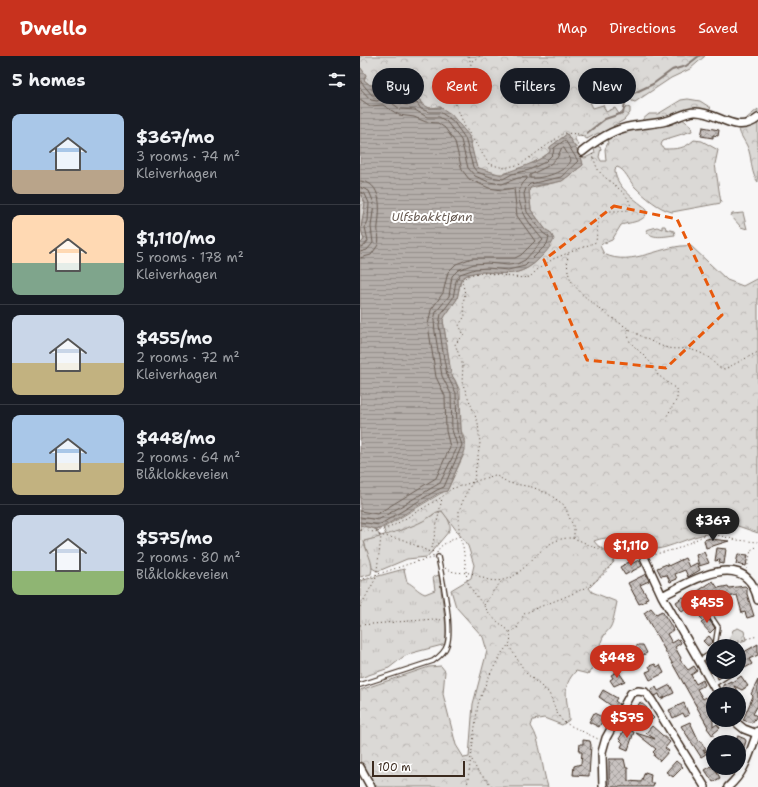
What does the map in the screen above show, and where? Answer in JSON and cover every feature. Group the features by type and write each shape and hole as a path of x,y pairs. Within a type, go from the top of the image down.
{"street":[{"path":"587,148 619,129 659,123 691,112 707,114 733,124 750,123 758,118"},
{"path":"643,555 662,596 699,661 715,683 716,687"},
{"path":"662,596 714,572 733,572 746,576 754,585 758,600"},
{"path":"603,787 602,752 605,742 631,693 638,691 645,692 705,787"},
{"path":"728,787 739,776 747,764 757,733 742,727"},
{"path":"360,767 371,787"}],"lane":[{"path":"360,685 437,658 444,652 448,644 448,621 440,565 436,558"},
{"path":"710,615 718,627 716,639"},
{"path":"699,661 706,656"},
{"path":"714,679 715,683 722,679"}],"path":[{"path":"468,787 478,704 498,658 511,640 510,632 492,616 470,587 463,546 459,535 461,505 474,480 480,448 480,428 462,382 463,366 455,344 464,335 458,325 465,316 463,303 465,294 462,280 472,275 484,274 530,277 537,270 553,260 596,242 599,218 602,214 609,211 624,212 631,207 629,201 623,193 599,171 582,135 564,133 521,164 504,168 489,164 465,127 456,105 456,100 463,89 464,80 470,68 471,61 469,56"},
{"path":"471,61 480,56"},
{"path":"568,254 568,272 575,287 586,298 630,329 655,343 668,348 686,348 706,355 720,369 725,369 736,365 758,352"},
{"path":"630,329 628,335 630,342 651,363 658,375 676,389 678,393 677,399 665,419"},
{"path":"360,530 378,531 399,523 442,498 451,489 474,480 495,475 509,483 532,487 549,494 564,505 574,528 574,539"},
{"path":"433,554 432,548 442,498"},
{"path":"360,607 376,575 381,537 378,531"},
{"path":"440,565 454,573 474,574 489,580 504,580 511,578 521,571 540,550 548,544 565,539 574,539 615,554 643,555 676,548 709,533 737,540 758,542"},
{"path":"379,535 404,540 433,554 436,558"},
{"path":"436,558 437,549 459,535"},
{"path":"746,576 750,551 758,546"},
{"path":"510,632 517,628 524,614 571,594 603,575 611,567 615,554"},
{"path":"360,580 418,561 436,558"},
{"path":"484,606 494,590 504,580"},
{"path":"360,625 378,625 438,619 448,621"},
{"path":"745,639 758,636"},
{"path":"508,646 526,673 549,693 557,713 563,722 605,742"},
{"path":"472,760 477,770 492,787"}],"highlighted area":[{"path":"614,206 677,219 722,315 666,368 587,360 544,260"}],"green space":[{"path":"360,56 705,56 690,69 671,78 636,101 636,68 578,68 578,104 591,104 593,108 603,105 606,112 615,108 619,114 627,107 630,108 630,113 624,120 613,126 615,129 641,121 649,114 658,114 681,100 688,99 700,101 711,108 708,111 681,118 691,126 692,131 663,140 661,145 664,149 677,149 684,147 694,140 702,141 718,150 715,164 721,203 672,212 657,205 643,195 622,170 617,167 615,169 616,175 621,186 646,208 646,213 642,219 638,221 621,225 612,240 600,246 604,254 615,258 626,258 637,257 670,248 691,246 727,280 743,286 758,278 758,533 732,524 724,533 701,535 666,547 651,549 625,549 614,540 608,538 594,541 610,554 614,562 589,588 592,592 617,602 612,624 602,639 596,660 591,670 588,674 576,671 568,683 566,694 569,720 562,725 544,718 533,720 531,726 535,733 539,747 548,787 377,787 360,761 360,690 429,667 441,666 445,671 443,694 456,745 464,758 469,757 473,704 487,651 483,637 456,607 451,590 471,578 474,565 468,546 442,511 436,512 413,526 386,535 383,528 448,489 464,454 465,441 461,430 460,391 451,374 443,320 457,299 461,279 470,274 479,272 507,274 517,272 528,268 539,259 548,248 552,235 546,230 531,210 529,190 531,188 562,181 583,165 581,157 585,158 595,153 594,144 601,148 599,157 601,161 606,161 605,149 608,143 605,135 598,133 587,139 580,135 575,137 578,145 577,148 572,144 567,134 550,147 550,152 544,157 525,167 504,174 485,172 476,165 471,146 462,130 441,107 429,108 423,104 424,104 424,68 372,68 372,85 370,85 364,80 366,75 360,67"},
{"path":"758,109 758,182 753,171 748,148 739,128 747,125 747,118"},
{"path":"360,193 365,203 361,229 364,240 360,244"},
{"path":"743,213 747,229 741,227 731,216 732,214"},
{"path":"662,226 665,226 666,229 674,231 675,235 655,236 648,233 646,230 657,227 662,229"},
{"path":"439,511 442,511 447,518 450,524 450,530 427,557 407,559 377,571 372,568 364,541 412,525"},
{"path":"360,525 376,529 380,537 364,541 371,561 372,570 371,574 360,577"},
{"path":"404,569 407,582 425,594 435,590 433,577 439,575 446,626 446,644 412,653 403,657 389,668 360,678 360,581"},
{"path":"738,628 744,631 746,639 730,639 733,630"}],"water":[{"name":"Ulfsbakktjønn","path":"360,67 366,75 364,80 372,85 372,104 422,104 430,108 440,107 451,114 469,136 476,165 479,168 502,175 544,157 550,152 550,147 567,134 581,157 583,165 562,181 531,187 529,190 531,210 546,230 550,232 554,239 550,247 539,259 528,268 517,272 507,274 479,272 470,274 461,279 457,299 443,320 451,374 455,380 459,394 461,432 465,444 465,450 447,491 439,493 378,530 360,525 360,244 364,240 361,229 365,203 360,193"}],"building":[{"path":"703,127 719,130 718,136 713,135 713,138 701,136"},
{"path":"710,538 729,541 706,548 704,540"},
{"path":"717,548 726,549 724,564 719,563 720,560 715,561"},
{"path":"704,552 709,563 699,566 696,555"},
{"path":"738,554 748,555 746,566 736,564"},
{"path":"685,558 689,567 697,563 700,570 688,577 685,570 675,574 677,579 670,582 667,575 661,576 657,568 667,564 668,566"},
{"path":"639,560 642,566 625,575 620,567 627,563 630,562 631,564"},
{"path":"646,574 649,581 640,585 648,598 645,599 646,601 639,604 628,583"},
{"path":"713,581 718,588 728,586 729,588 745,586 747,588 747,594 754,616 747,618 745,612 742,613 737,595 725,598 722,594 710,602 707,597 694,605 697,611 690,615 686,609 682,612 676,602 683,597 686,599"},
{"path":"651,608 656,614 662,611 673,630 667,634 672,643 679,639 681,643 675,647 681,658 680,660 688,670 694,666 697,671 691,675 696,684 703,680 705,685 697,689 703,699 706,697 706,723 644,613"},
{"path":"705,614 715,628 710,633 701,623 704,621 700,617"},
{"path":"709,636 711,639 706,639 706,644 703,641"},
{"path":"758,644 758,655 749,659 752,664 746,667 746,651"},
{"path":"638,645 643,645 647,653 634,660 630,651"},
{"path":"622,649 626,656 621,660 616,653"},
{"path":"655,664 657,667 660,665 664,673 650,680 646,672 651,670 649,666"},
{"path":"618,671 625,681 614,686 610,680 613,678 611,675"},
{"path":"737,679 743,679 748,686 746,687 723,687 723,685 731,681 732,683"},
{"path":"758,680 758,705 753,714 757,716 752,723 746,721 746,713 753,696 751,694"},
{"path":"670,685 674,693 661,699 659,694 655,696 651,689 656,687 658,691"},
{"path":"603,690 617,698 615,701 619,704 616,709 599,697"},
{"path":"640,702 647,708 646,710 654,718 649,723 642,717 636,725 629,720"},
{"path":"684,703 689,715 685,717 683,713 673,718 669,710"},
{"path":"594,713 604,718 599,727 589,722"},
{"path":"690,722 699,741 700,740 706,750 706,752 703,750 706,754 701,757 681,726"},
{"path":"652,726 670,742 665,748 669,751 660,761 654,756 655,754 653,752 656,749 636,733 655,739 646,733"},
{"path":"719,727 720,728 712,735 707,728"},
{"path":"625,729 634,732 628,750 621,747 623,743 619,739"},
{"path":"583,740 590,741 591,745 589,776 573,775 574,766 581,764 582,752 579,752 580,744 583,744"},
{"path":"609,759 624,759 626,768 628,768 628,781 641,782 645,772 651,774 650,783 654,783 653,787 609,787"},
{"path":"676,761 683,767 673,777 666,772"},
{"path":"708,775 718,775 720,778 713,782"}],"waterway":[{"path":"587,133 605,119 623,113 625,103 632,94 653,84 672,70 686,66 699,56"}]}
